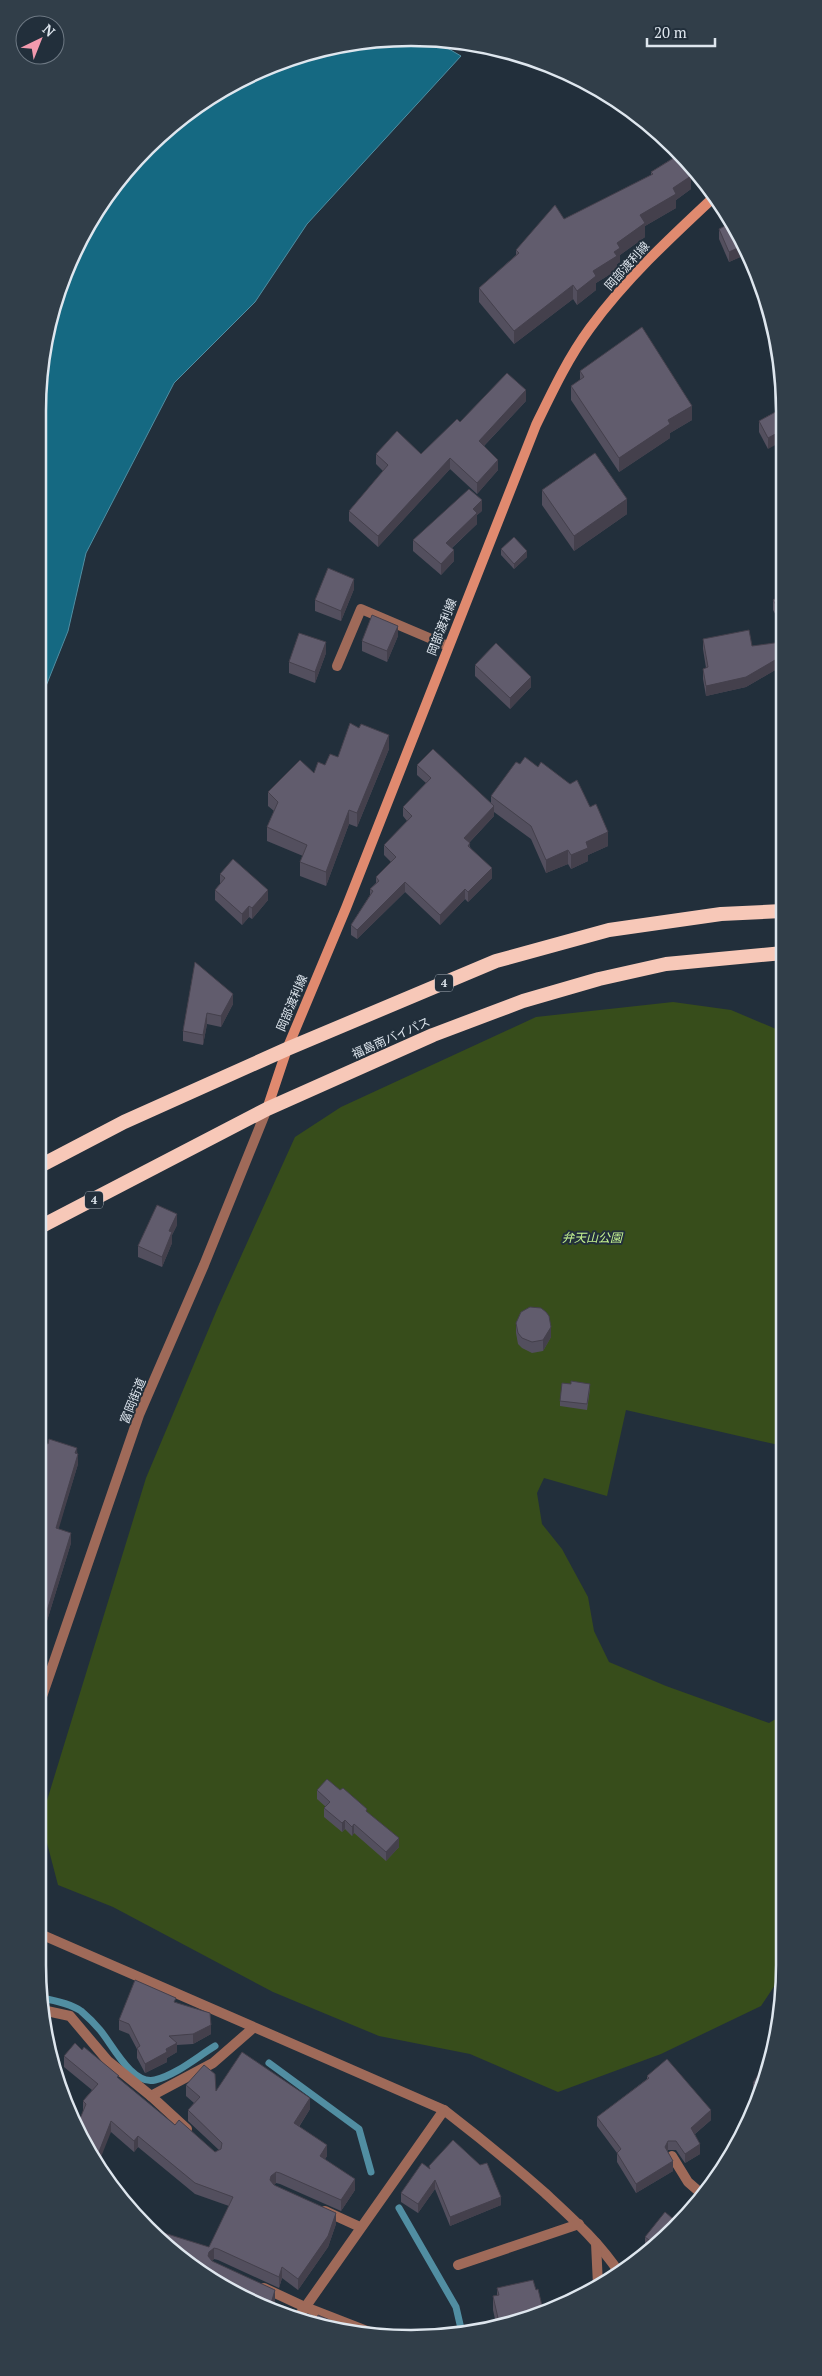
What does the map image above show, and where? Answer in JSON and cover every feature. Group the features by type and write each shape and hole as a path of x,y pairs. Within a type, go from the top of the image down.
{"highway":[{"name":"4","path":"46,1163 124,1122 287,1049 496,961 608,930 721,914 776,911"},
{"name":"福島南バイパス","path":"46,1224 267,1109 433,1035 523,1002 599,979 666,964 776,953"}],"main road":[{"name":"岡部渡利線","path":"267,1109 287,1049 350,899 532,433 558,379 589,329 632,277 709,202"}],"street":[{"path":"337,666 361,609 448,646"},
{"name":"富岡街道","path":"46,1685 139,1415 204,1265 267,1109"},
{"path":"46,1937 252,2028 444,2110 495,2149 579,2224 610,2257 616,2267"},
{"path":"49,2011 70,2016 108,2061 151,2096 194,2136"},
{"path":"151,2096 213,2063 252,2028"},
{"path":"301,2312 444,2110"},
{"path":"672,2156 688,2182 697,2190"},
{"path":"319,2208 360,2227"},
{"path":"458,2265 579,2224"},
{"path":"596,2243 598,2278"},
{"path":"251,2282 305,2307 353,2325"}],"green space":[{"name":"弁天山公園","path":"673,1002 731,1010 776,1029 776,1444 626,1410 607,1496 544,1478 537,1493 542,1524 562,1549 588,1597 594,1631 609,1662 666,1686 769,1723 776,1719 775,1985 761,2006 661,2054 558,2092 470,2054 379,2036 273,1992 113,1907 58,1885 46,1839 46,1804 146,1478 218,1307 295,1137 341,1107 536,1017"}],"water":[{"path":"411,46 435,47 447,48 461,56 307,224 255,302 174,383 86,553 68,631 46,686 46,411 49,363 59,317 74,271 108,208 153,153 189,122 229,95 271,74 317,59 363,49"}],"building":[{"path":"674,158 690,177 673,188 676,194 640,215 645,223 617,243 620,248 614,252 617,256 593,271 596,276 577,291 573,285 514,331 479,288 519,253 516,250 555,205 564,219 653,174 651,172"},
{"path":"725,226 737,248 729,252 719,229"},
{"path":"642,327 692,406 668,420 670,424 619,458 571,386 584,377 580,371"},
{"path":"507,373 526,390 479,441 498,460 477,483 450,458 378,536 349,511 388,465 376,454 397,431 421,454 457,419 460,422"},
{"path":"776,412 776,434 768,438 759,421"},
{"path":"595,453 627,499 574,536 542,490"},
{"path":"469,489 482,500 473,509 477,513 446,543 454,550 441,564 413,540"},
{"path":"514,537 527,551 514,564 501,549"},
{"path":"328,568 354,579 341,611 315,600"},
{"path":"372,615 398,626 387,651 362,641"},
{"path":"749,630 752,646 776,643 776,660 746,677 706,686 703,669 708,667 703,639"},
{"path":"299,633 326,642 315,672 289,662"},
{"path":"496,643 531,677 510,698 475,665"},
{"path":"350,723 359,728 361,724 389,735 357,813 349,810 326,872 300,862 307,845 267,827 278,802 268,792 300,760 314,773 318,762 325,765 330,754 338,757"},
{"path":"433,749 494,806 464,838 470,843 468,846 492,868 468,892 465,889 440,915 405,882 357,930 351,925 373,891 370,889 379,881 376,877 396,857 384,845 412,816 403,807 431,778 417,765"},
{"path":"525,757 538,767 541,762 570,784 577,780 590,807 596,804 608,832 586,842 588,848 571,855 568,850 546,860 531,826 491,796 516,762 520,764"},
{"path":"233,859 268,890 252,908 249,906 242,914 215,890 225,878 220,874"},
{"path":"195,962 233,994 221,1016 207,1013 203,1035 183,1031"},
{"path":"157,1205 177,1214 169,1231 172,1232 162,1257 138,1246"},
{"path":"530,1307 541,1308 549,1316 551,1327 543,1340 532,1342 522,1338 518,1333 516,1323 521,1312"},
{"path":"571,1381 590,1384 587,1404 560,1401 562,1383 571,1384"},
{"path":"49,1439 77,1448 75,1453 78,1454 56,1528 71,1533 46,1614 46,1443 48,1444"},
{"path":"327,1779 340,1790 343,1788 367,1809 366,1811 399,1838 386,1852 354,1824 352,1827 345,1820 342,1823 324,1808 330,1802 317,1790"},
{"path":"135,1980 176,1998 174,2002 210,2013 211,2025 193,2034 169,2036 177,2043 166,2049 167,2052 145,2064 137,2048 140,2046 129,2024 119,2020"},
{"path":"75,2043 82,2050 84,2047 175,2125 179,2120 215,2152 221,2149 222,2143 188,2110 200,2097 186,2085 204,2065 215,2074 216,2091 242,2052 310,2098 294,2123 327,2145 320,2156 355,2179 341,2200 280,2173 276,2172 271,2176 270,2180 274,2185 336,2213 328,2236 298,2279 282,2267 279,2277 218,2249 214,2248 209,2252 208,2256 212,2261 275,2290 271,2302 208,2268 164,2233 209,2247 233,2197 195,2183 138,2136 134,2141 111,2121 99,2153 80,2118 86,2104 83,2101 98,2084 64,2056"},
{"path":"667,2059 711,2110 691,2128 700,2144 685,2154 676,2141 668,2141 665,2147 673,2161 636,2184 617,2153 621,2149 597,2117 649,2078 647,2076"},
{"path":"453,2140 480,2165 487,2163 501,2197 450,2217 435,2180 418,2204 401,2193 422,2163 430,2169 429,2166"},
{"path":"665,2212 673,2219 649,2240 645,2237"},
{"path":"533,2280 536,2290 538,2289 542,2305 498,2319 493,2296 499,2295 497,2288"},
{"path":"318,2315 332,2321 317,2317"}],"waterway":[{"path":"48,1999 67,2004 81,2011 100,2030 131,2071 138,2077 147,2080 163,2078 215,2046"},
{"path":"269,2063 359,2129 371,2172"},
{"path":"399,2208 456,2307 461,2327"}]}
